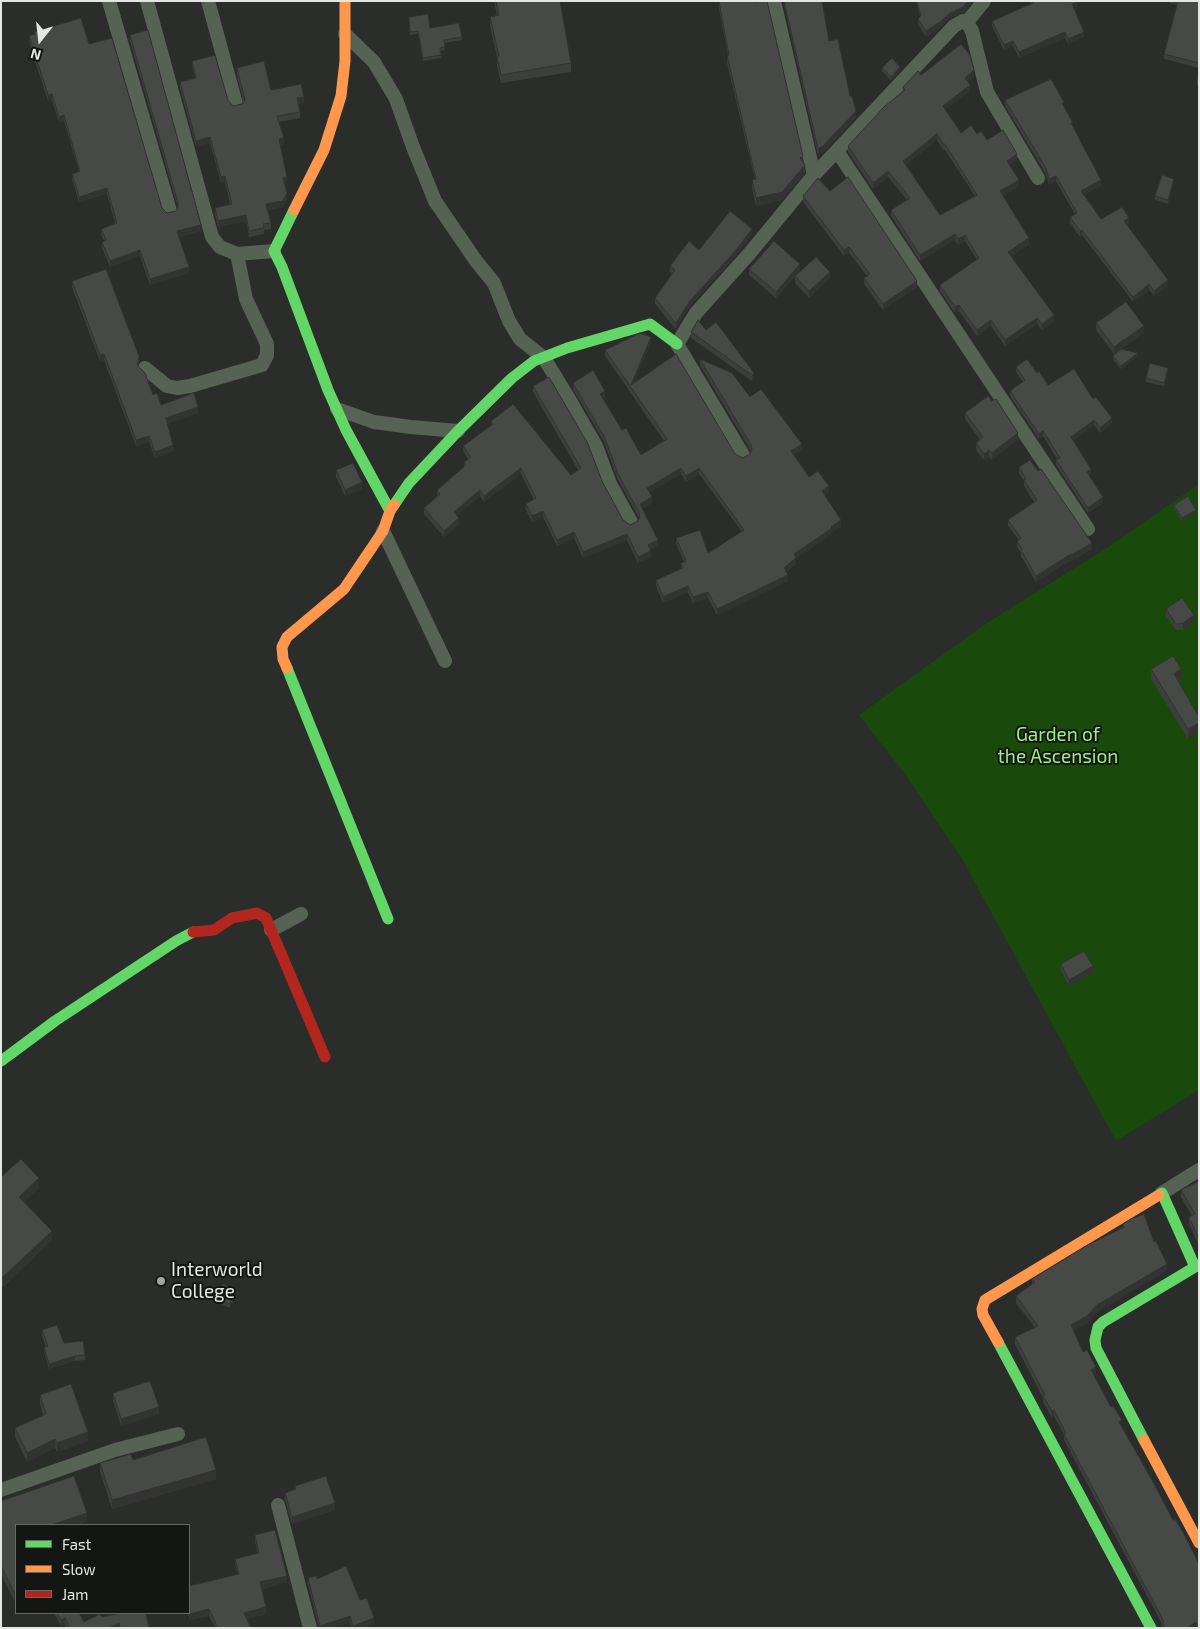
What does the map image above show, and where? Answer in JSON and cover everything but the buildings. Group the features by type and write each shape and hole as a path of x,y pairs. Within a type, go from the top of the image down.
{"street":[{"path":"109,1 170,211"},
{"path":"147,1 212,237 220,247 237,254 274,251"},
{"path":"208,1 236,104"},
{"path":"274,251 324,150 340,96 345,61 345,1"},
{"path":"774,1 814,175"},
{"path":"968,22 984,1"},
{"path":"677,344 696,313 749,254 814,175 954,26 963,21 968,22"},
{"path":"968,22 972,31 987,92 1038,178"},
{"path":"345,34 374,62 396,99 435,201 476,261 494,283 509,321 520,338 544,358 589,432 613,490 631,522"},
{"path":"837,151 1088,529"},
{"path":"274,251 337,409 390,511"},
{"path":"146,368 167,386 178,388 199,384 262,365 267,355 267,344 246,299 237,254"},
{"path":"388,918 283,659 282,647 287,637 344,589 383,531 390,511 409,483 512,378 534,361 567,348 650,324 677,344 743,455"},
{"path":"337,409 374,422 458,431"},
{"path":"383,531 445,661"},
{"path":"1,1061 62,1016 176,941 196,931 214,930 232,918 257,913 266,918 325,1057"},
{"path":"271,930 302,914"},
{"path":"1151,1628 983,1315 982,1309 985,1300 1199,1170"},
{"path":"1162,1193 1197,1270 1103,1322 1098,1327 1095,1340 1096,1348 1199,1543"},
{"path":"1,1490 115,1450 178,1434"},
{"path":"278,1505 310,1628"}],"green space":[{"name":"Garden of the Ascension","path":"1199,484 1199,1090 1116,1141 961,857 904,773 859,715 987,623 1110,546"}],"traffic: fast":[{"path":"294,210 274,251 282,267 328,390 346,430 390,511"},
{"path":"394,505 409,483 458,431 512,378 534,361 567,348 650,324 677,344"},
{"path":"287,668 388,919"},
{"path":"1,1061 55,1021 176,941 193,932"},
{"path":"1144,1440 1096,1348 1095,1340 1098,1327 1103,1322 1195,1267 1162,1193 1159,1195"},
{"path":"998,1342 1151,1628"}],"traffic: slow":[{"path":"294,210 324,150 341,96 345,61 345,1"},
{"path":"287,668 283,659 282,647 287,637 344,589 383,531 394,505"},
{"path":"998,1342 983,1315 982,1309 985,1300 1159,1195"},
{"path":"1144,1440 1199,1543"}],"traffic: jam":[{"path":"193,932 214,930 232,918 257,913 266,918 325,1057"}],"place":[{"name":"Interworld College","path":"161,1281"}]}
